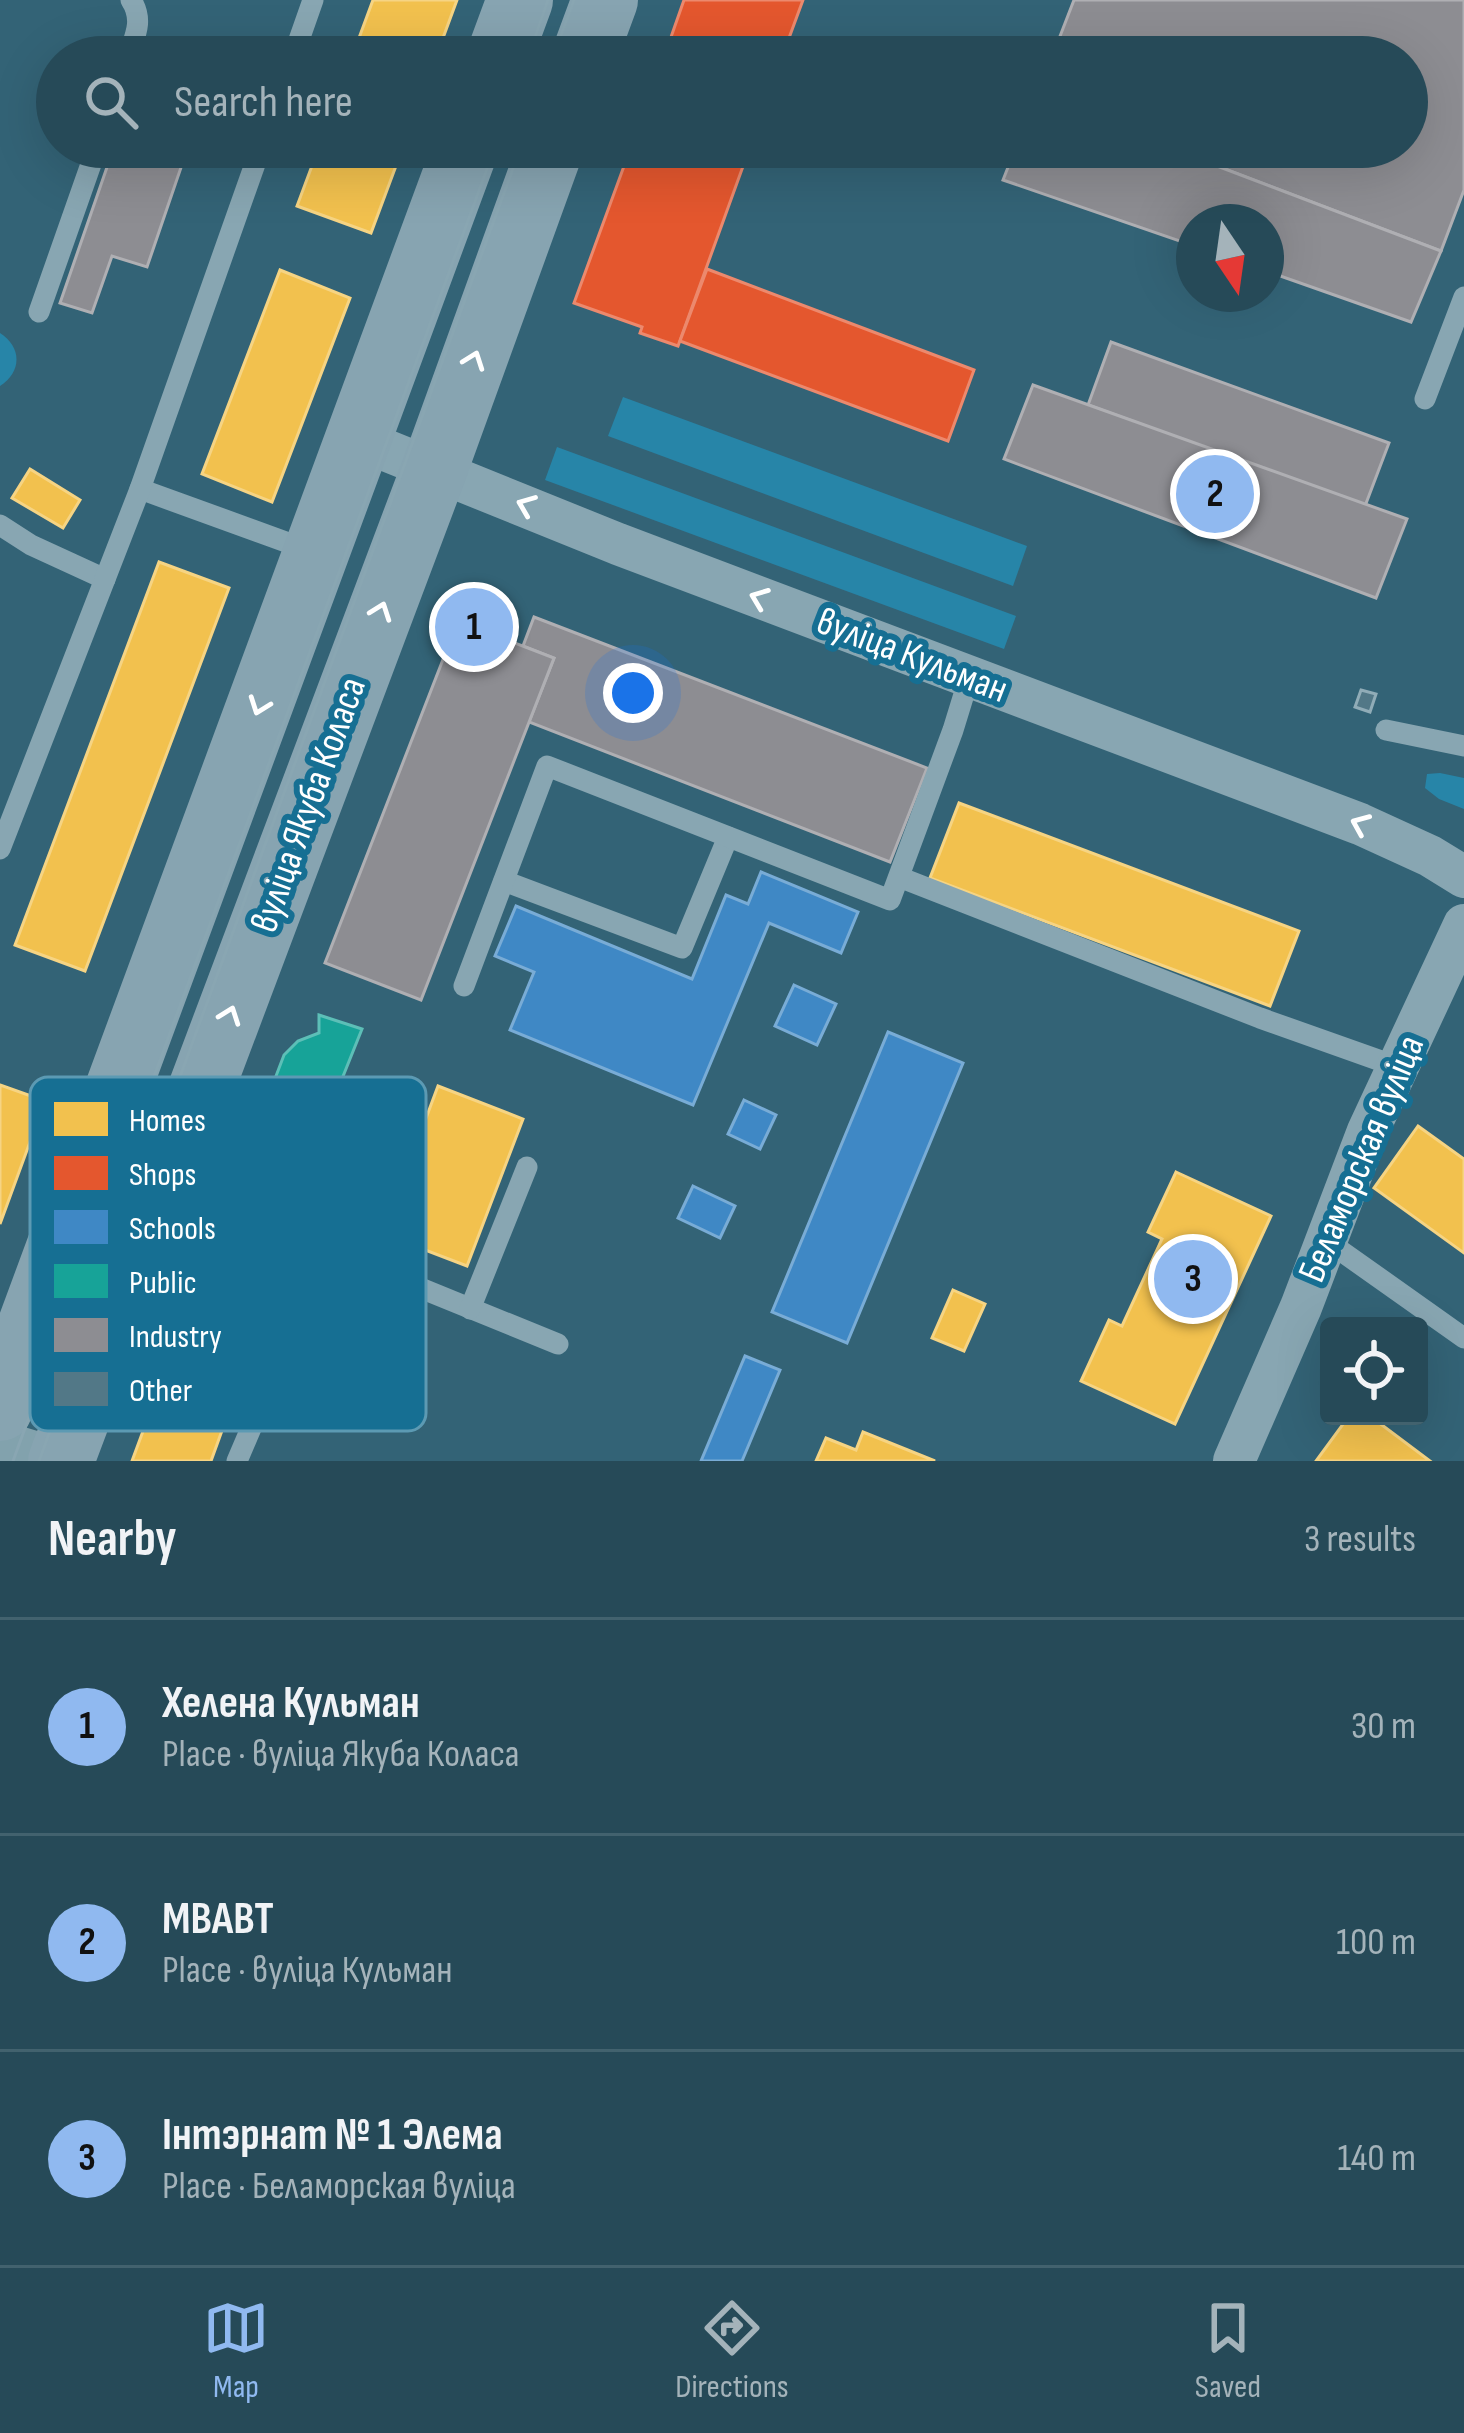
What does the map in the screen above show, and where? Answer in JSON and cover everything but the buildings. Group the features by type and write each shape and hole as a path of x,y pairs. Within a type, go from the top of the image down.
{"main road":[{"path":"507,36 520,0"},
{"path":"592,36 605,0"},
{"name":"вуліца Якуба Коласа","path":"122,1077 458,168"},
{"name":"вуліца Якуба Коласа","path":"207,1077 543,168"},
{"name":"вуліца Якуба Коласа","path":"0,1408 30,1327"},
{"name":"вуліца Якуба Коласа","path":"61,1461 72,1431"},
{"path":"0,1451 33,1461"}],"street":[{"name":"вуліца Кульман","path":"358,439 969,678 1360,824 1464,877"},
{"name":"Беламорская вуліца","path":"1234,1461 1368,1131 1464,925"}],"lane":[{"path":"131,0 138,10 136,36"},
{"path":"301,36 314,0"},
{"path":"39,312 90,168"},
{"path":"0,849 140,489 254,168"},
{"path":"1425,399 1464,297"},
{"path":"140,489 316,553"},
{"path":"0,525 31,545 105,579"},
{"path":"464,986 547,766 890,900 969,678"},
{"path":"1386,730 1464,746"},
{"path":"504,881 682,948 728,837"},
{"path":"899,877 1398,1067"},
{"path":"470,1309 527,1167"},
{"path":"1327,1240 1464,1339"},
{"path":"426,1291 558,1344"},
{"path":"237,1461 250,1431"}],"shaded area":[{"path":"0,333 12,345 16,360 12,374 0,386"},
{"path":"623,397 1027,546 1013,586 608,436"},
{"path":"557,447 1016,616 1004,649 545,480"},
{"path":"1427,774 1464,778 1464,809 1425,788"}],"tram line":[{"path":"535,36 548,0"},
{"path":"561,36 574,0"},
{"path":"154,1077 487,168"},
{"path":"180,1077 513,168"},
{"path":"13,1461 30,1415"},
{"path":"39,1461 50,1431"}],"place":[{"name":"МВАВТ","path":"1215,494"},
{"name":"Хелена Кульман","path":"474,627"},
{"name":"Інтэрнат № 1 Элема","path":"1193,1279"}]}
